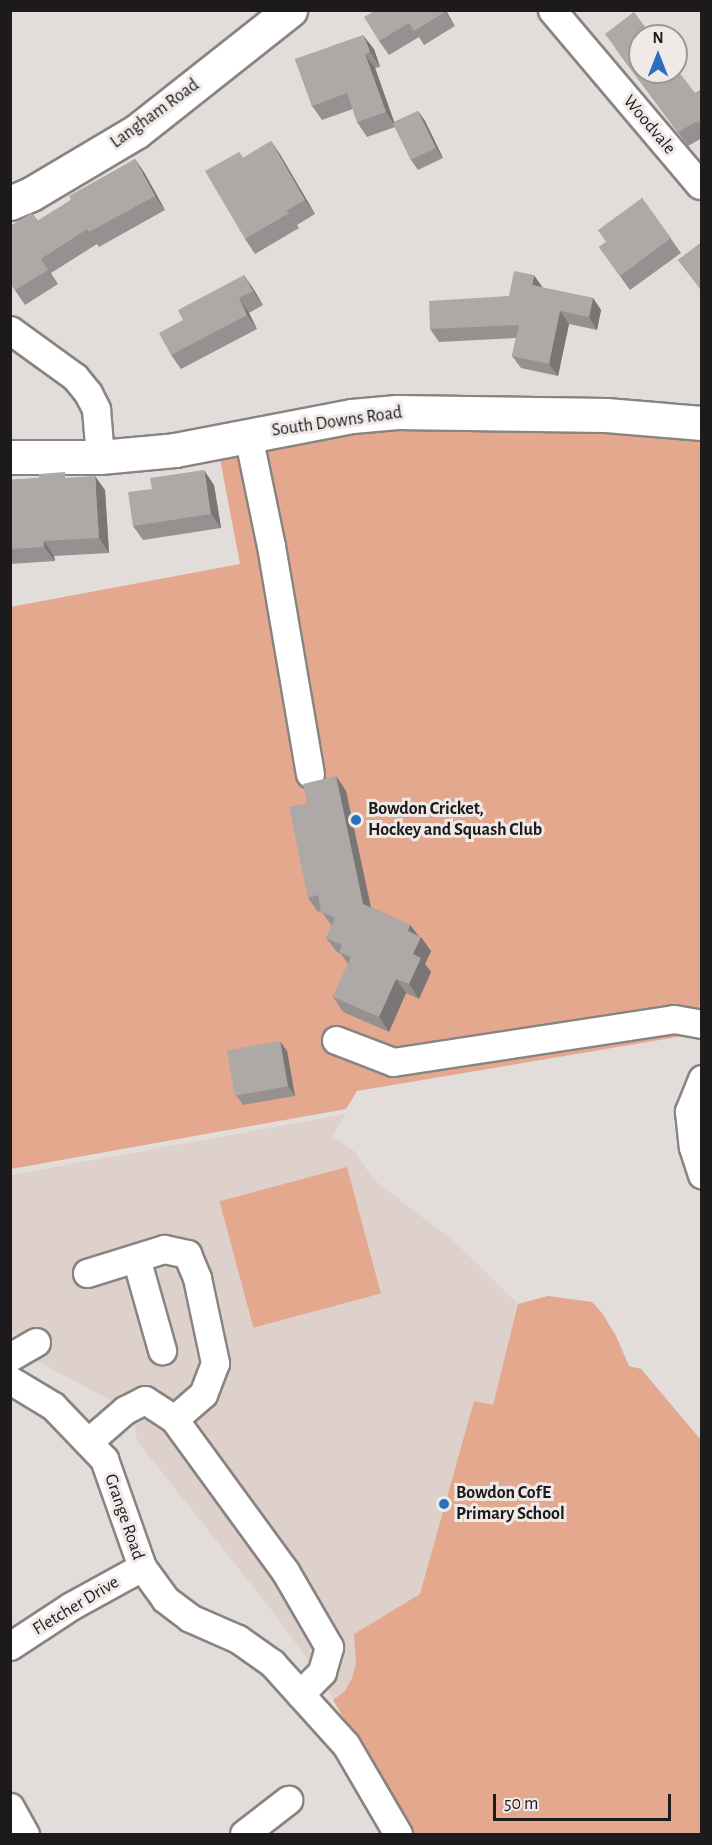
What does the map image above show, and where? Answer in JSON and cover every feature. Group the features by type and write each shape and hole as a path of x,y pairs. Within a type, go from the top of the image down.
{"main road":[{"name":"Langham Road","path":"10,203 31,194 137,131 290,10"},
{"name":"South Downs Road","path":"10,457 100,457 175,450 352,416 397,412 606,415 702,423"}],"street":[{"name":"Woodvale","path":"552,10 700,185"},
{"path":"10,330 75,377 88,393 96,409 100,457"},
{"path":"248,435 271,546 310,774"},
{"path":"336,1040 393,1062 674,1020 702,1023"},
{"path":"702,1079 689,1111 693,1147 702,1175"},
{"path":"87,1273 164,1249 187,1254 197,1278 215,1363 203,1394 174,1419"},
{"path":"136,1258 162,1350"},
{"path":"10,1357 36,1342"},
{"name":"Grange Road","path":"10,1380 53,1406 104,1459 141,1567 165,1599 190,1618 238,1639 272,1663 346,1745 398,1834"},
{"path":"88,1442 125,1410 145,1400 174,1419 285,1571 329,1647 322,1672 300,1694"},
{"name":"Fletcher Drive","path":"10,1646 71,1606 141,1567"},
{"path":"244,1834 288,1800"},
{"path":"10,1807 25,1834"}],"shaded area":[{"name":"Bowdon Cricket, Hockey and Squash Club","path":"417,427 576,429 701,437 701,1033 357,1091 346,1109 11,1169 10,607 240,564 219,454 334,433"},
{"name":"Bowdon CofE Primary School","path":"346,1114 332,1136 354,1151 374,1180 456,1243 518,1304 548,1296 592,1302 602,1313 616,1336 629,1366 641,1369 701,1440 701,1834 412,1834 319,1675 270,1608 137,1441 133,1417 116,1403 35,1360 16,1333 11,1334 11,1175"},
{"path":"347,1167 381,1294 253,1328 219,1201"},
{"path":"548,1296 592,1302 602,1313 616,1336 629,1366 641,1369 701,1440 701,1834 412,1834 333,1700 345,1691 352,1678 356,1663 354,1634 420,1594 474,1401 493,1405 518,1304"}],"building":[{"path":"376,10 444,10 445,12 414,31 409,23 379,41 364,17"},
{"path":"634,12 643,24 628,24 628,65 605,34"},
{"path":"363,35 370,52 365,54 386,112 357,122 347,93 312,106 295,59"},
{"path":"642,84 688,84 695,93 702,89 702,127 698,121 678,132"},
{"path":"418,111 436,148 411,160 393,123"},
{"path":"271,141 305,200 286,211 289,213 245,239 205,171 239,152 243,158"},
{"path":"135,159 155,196 89,232 87,229 41,259 48,270 15,290 10,283 10,226 32,213 37,221 71,200 69,196"},
{"path":"642,198 671,238 620,276 599,247 606,242 598,230"},
{"path":"702,242 702,285 699,287 678,260"},
{"path":"514,271 534,275 532,285 593,298 589,317 560,311 549,364 512,356 519,325 430,329 429,301 509,296"},
{"path":"244,275 253,291 239,298 247,315 171,355 159,333 183,320 178,310"},
{"path":"204,470 211,514 133,526 128,492 152,489 150,478"},
{"path":"65,472 65,478 95,476 99,538 44,541 44,547 10,549 10,480 39,478 39,474"},
{"path":"336,776 363,904 410,925 408,931 421,937 413,954 421,958 409,984 396,979 379,1017 333,997 351,957 339,952 342,945 326,938 335,918 321,912 318,895 308,898 289,807 307,803 303,784"},
{"path":"280,1041 288,1086 235,1096 227,1050"}],"place":[{"name":"Bowdon Cricket, Hockey and Squash Club","path":"356,820"},
{"name":"Bowdon CofE Primary School","path":"444,1504"}]}
